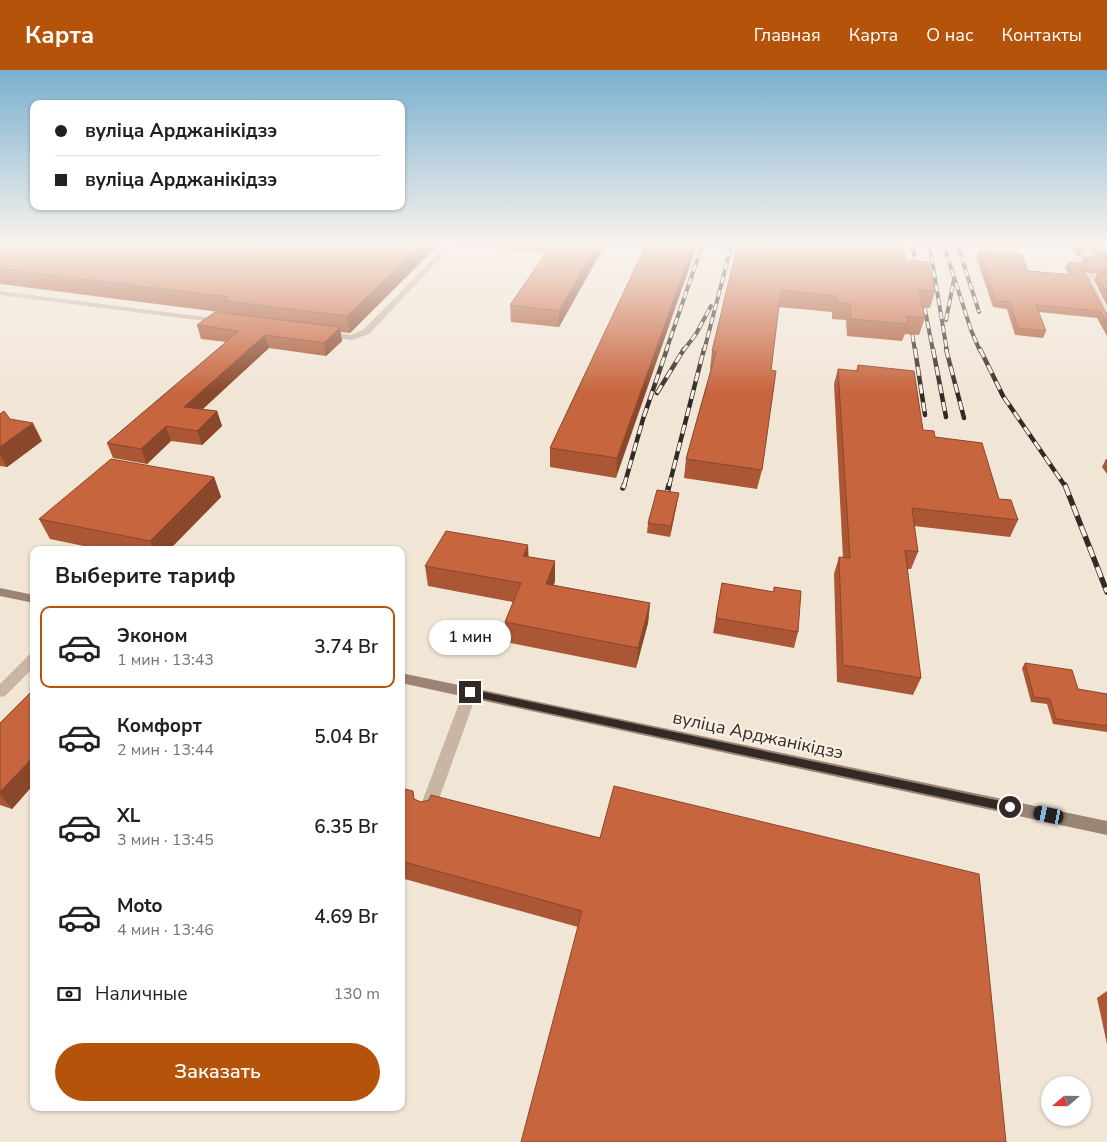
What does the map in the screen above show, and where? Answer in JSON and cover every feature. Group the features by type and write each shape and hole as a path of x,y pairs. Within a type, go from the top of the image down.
{"main road":[{"path":"0,592 30,598"},
{"name":"вуліца Арджанікідзэ","path":"405,679 1107,828"}],"lane":[{"path":"0,293 235,323"},
{"path":"313,333 352,338 366,332 404,293"},
{"path":"1095,293 1107,318"},
{"path":"0,692 30,663"},
{"path":"426,812 470,692"}],"building":[{"path":"197,293 371,293 347,316 224,301 229,297"},
{"path":"518,293 569,293 559,311 510,305"},
{"path":"623,293 676,293 617,458 550,448"},
{"path":"726,293 781,293 771,370 776,371 762,470 686,459 716,352 712,351"},
{"path":"809,293 920,293 925,318 906,316 908,324 851,319 850,304 836,302 836,296"},
{"path":"993,293 1095,293 1107,313 1107,323 1100,311 1036,305 1046,331 1018,328 1010,302 996,301"},
{"path":"215,312 340,327 324,343 265,335 184,407 217,411 197,431 166,426 141,449 107,443 239,331 197,325"},
{"path":"858,365 914,371 923,430 934,431 935,437 982,443 999,499 1011,500 1018,520 912,508 918,552 905,550 921,678 843,665 839,557 850,558 838,369 858,371"},
{"path":"4,411 10,419 33,423 0,447 0,414"},
{"path":"111,459 214,477 150,541 39,519"},
{"path":"657,490 679,493 671,526 648,523"},
{"path":"446,531 528,545 523,556 555,561 546,584 650,603 638,648 505,622 521,583 425,566"},
{"path":"722,583 774,592 774,587 801,591 798,632 716,618"},
{"path":"1025,663 1072,670 1078,689 1107,694 1107,726 1056,719 1050,699 1034,697"},
{"path":"30,693 30,760 0,792 0,723"},
{"path":"614,786 979,874 1006,1142 521,1142 582,911 405,862 405,789 413,791 414,799 421,802 429,800 431,795 600,838"}],"railway":[{"path":"666,351 686,293"},
{"path":"704,351 719,293"},
{"path":"937,293 947,351"},
{"path":"946,320 951,293"},
{"path":"959,293 980,351"},
{"path":"973,293 979,312"},
{"path":"922,294 933,351"},
{"path":"683,351 696,334 711,306"},
{"path":"910,321 915,351"},
{"path":"624,486 643,419 667,349"},
{"path":"657,393 684,349"},
{"path":"669,486 704,349"},
{"path":"915,349 925,415"},
{"path":"933,349 946,417"},
{"path":"946,349 964,418"},
{"path":"980,349 1003,396 1065,486"},
{"path":"665,501 669,485"},
{"path":"1065,485 1107,592"}],"route":[{"path":"470,692 1010,807"}]}
